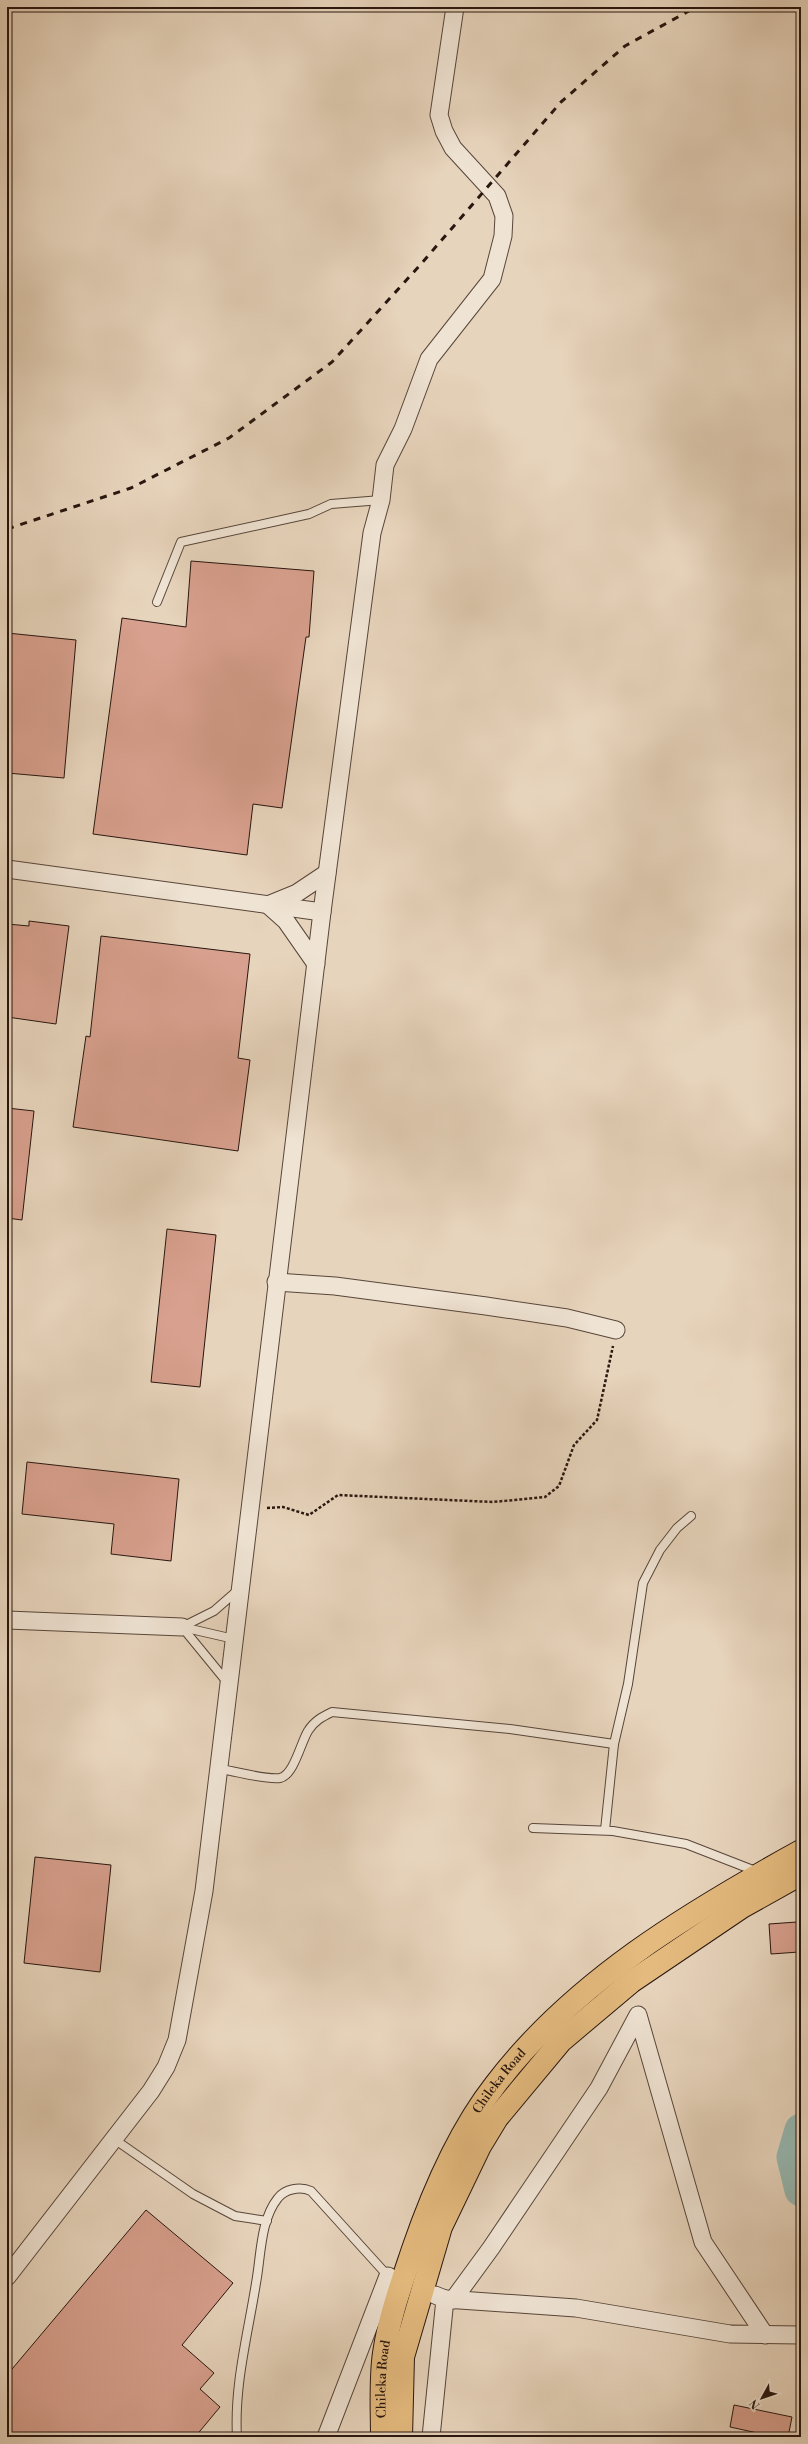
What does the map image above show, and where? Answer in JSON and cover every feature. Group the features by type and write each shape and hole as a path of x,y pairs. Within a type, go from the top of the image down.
{"highway":[{"name":"Chileka Road","path":"382,2437 384,2353 395,2280 425,2214 470,2124 494,2086 527,2046 562,2012 603,1978 726,1892 801,1851"},
{"path":"401,2437 403,2357 441,2227 480,2146 497,2118 561,2041 631,1982 667,1956 742,1907 801,1874"}],"street":[{"path":"7,2277 151,2091 166,2067 177,2040 204,1891 276,1282 322,912 372,533 381,500 385,465 403,430 429,359 492,280 503,236 504,216 497,196 453,148 444,131 439,115 454,7"},
{"path":"7,869 322,912"},
{"path":"268,905 298,894 327,873"},
{"path":"268,905 286,921 316,964"},
{"path":"276,1282 335,1286 486,1306 567,1318 616,1330"},
{"path":"7,1620 182,1627"},
{"path":"431,2437 449,2299 491,2248 599,2088 638,2015 703,2242 765,2335"},
{"path":"326,2437 395,2280"},
{"path":"422,2291 449,2299 576,2308 730,2334 801,2335"}],"lane":[{"path":"157,602 181,542 309,514 331,504 381,500"},
{"path":"605,1830 614,1744 628,1684 643,1583 660,1550 677,1528 691,1516"},
{"path":"182,1627 214,1611 239,1589"},
{"path":"182,1627 234,1639"},
{"path":"182,1627 229,1684"},
{"path":"219,1769 271,1778 282,1777 290,1771 308,1731 318,1718 332,1712 510,1729 614,1744"},
{"path":"533,1828 605,1830 686,1844 761,1873"},
{"path":"114,2139 193,2194 235,2216 267,2221"},
{"path":"237,2437 242,2362 267,2221 278,2198 287,2191 304,2187 311,2191 395,2280"}],"path":[{"path":"249,1510 283,1507 309,1515 338,1495 493,1502 545,1497 559,1486 574,1445 597,1420 616,1330"}],"building":[{"path":"191,561 314,571 309,637 306,637 282,808 253,804 247,855 93,834 122,618 186,627"},
{"path":"7,633 76,640 64,778 7,773"},
{"path":"29,921 69,926 56,1024 7,1017 7,924 29,926"},
{"path":"101,936 250,954 238,1058 250,1060 238,1151 73,1127 86,1036 90,1037"},
{"path":"7,1108 34,1111 22,1220 7,1218"},
{"path":"167,1229 216,1235 200,1387 151,1382"},
{"path":"27,1462 179,1479 171,1561 111,1554 114,1524 22,1514"},
{"path":"35,1857 111,1865 100,1972 24,1963"},
{"path":"797,1922 799,1952 771,1954 769,1924"},
{"path":"146,2210 233,2283 182,2345 214,2373 200,2389 220,2407 195,2437 7,2437 7,2375"},
{"path":"734,2405 792,2417 788,2437 776,2437 730,2427"}],"waterway":[{"path":"801,2130 793,2157 801,2190"}],"railway":[{"path":"7,529 131,488 229,438 332,362 421,264 561,102 625,46 696,7"}]}
